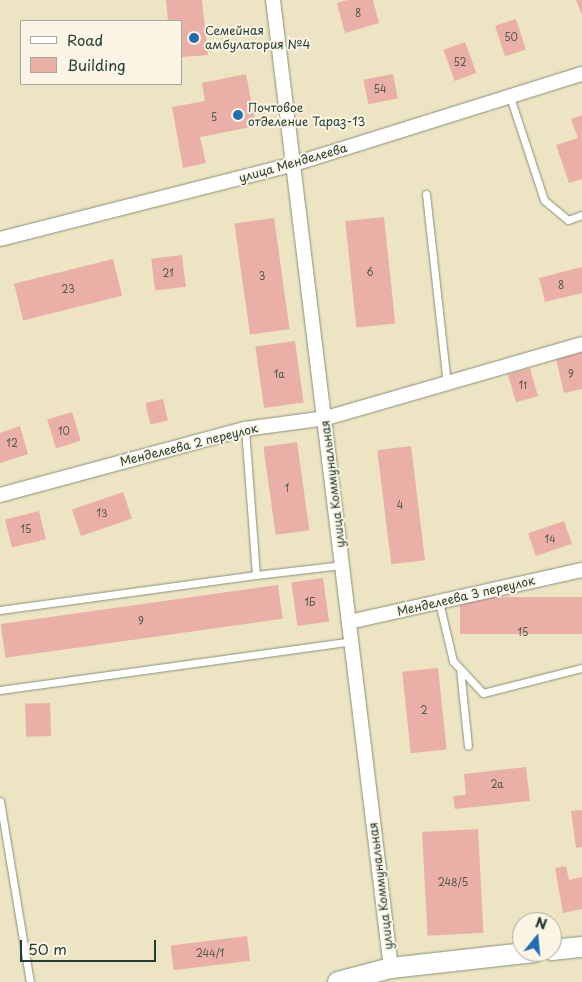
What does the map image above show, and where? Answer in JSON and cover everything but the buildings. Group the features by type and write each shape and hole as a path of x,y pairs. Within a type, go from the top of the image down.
{"main road":[{"path":"562,949 582,947"},
{"path":"338,982 391,968 512,954"}],"street":[{"name":"улица Коммунальная","path":"273,0 326,418 391,968"},
{"name":"улица Менделеева","path":"0,240 294,164 582,74"},
{"name":"Менделеева 2 переулок","path":"0,495 245,429 326,418 582,344"},
{"name":"Менделеева 3 переулок","path":"349,622 582,570"}],"lane":[{"path":"510,97 544,200 568,220 582,215"},
{"path":"426,194 447,383"},
{"path":"245,429 256,575"},
{"path":"0,610 343,565"},
{"path":"439,602 453,661 483,693 582,668"},
{"path":"0,690 352,641"},
{"path":"460,669 468,746"},
{"path":"0,801 30,982"}],"place":[{"name":"Семейная амбулатория №4","path":"194,38"},
{"name":"Почтовое отделение Тараз-13","path":"238,115"}]}
